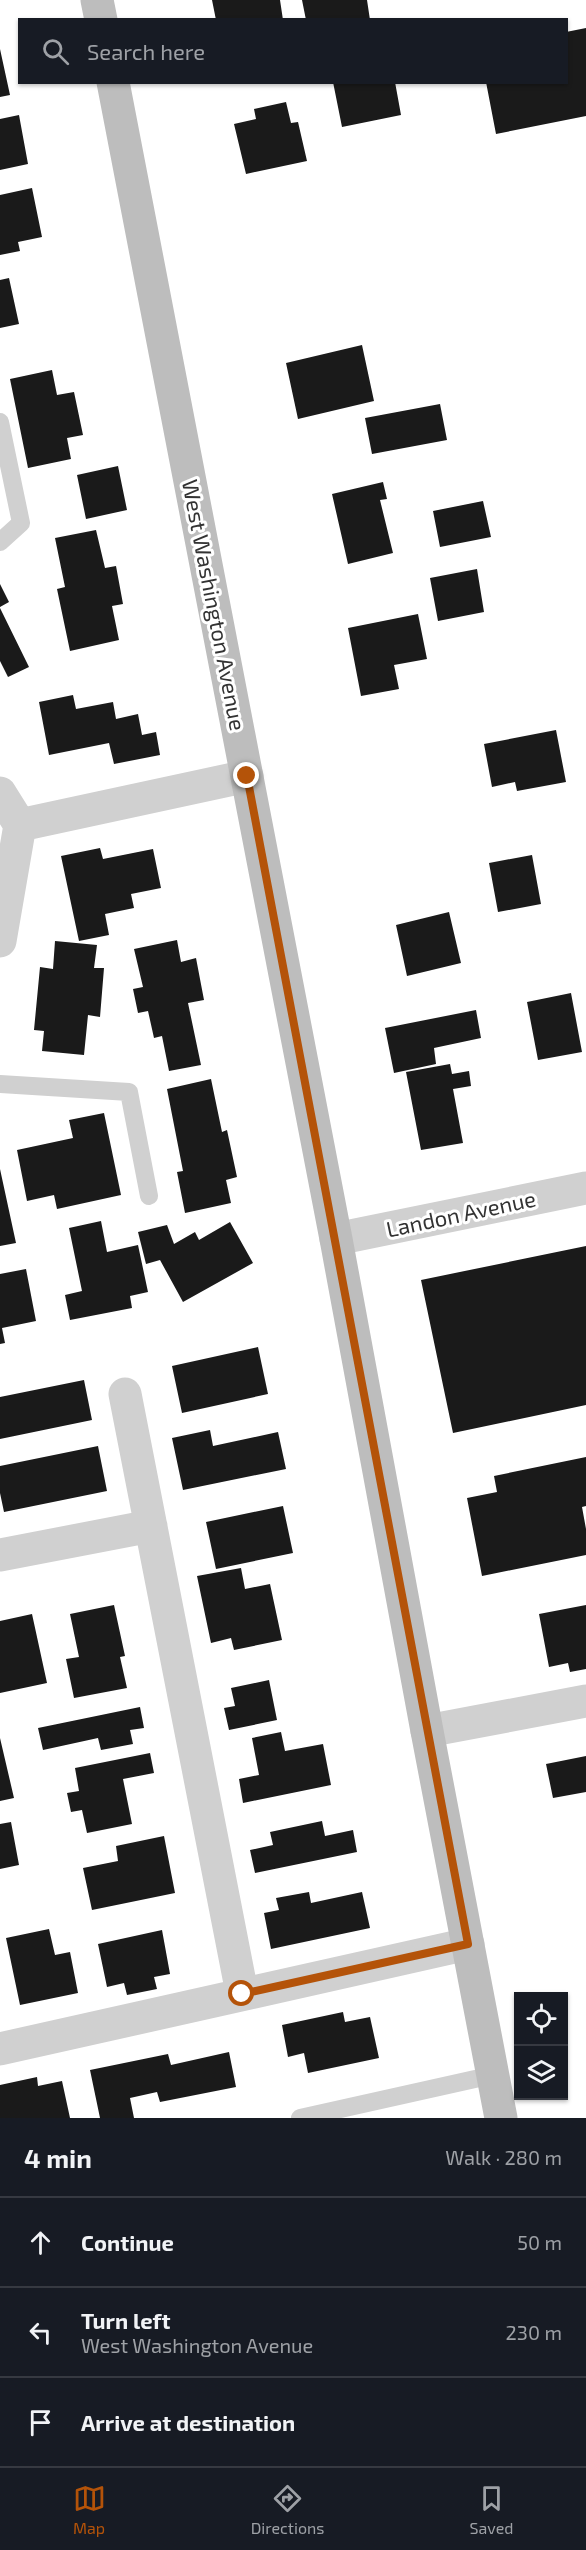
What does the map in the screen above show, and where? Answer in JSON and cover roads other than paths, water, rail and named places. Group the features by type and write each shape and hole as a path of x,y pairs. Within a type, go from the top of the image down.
{"main road":[{"path":"97,0 101,18"},
{"name":"West Washington Avenue","path":"113,84 336,1239 426,1731 501,2118"}],"street":[{"path":"20,825 247,776"},
{"path":"0,793 20,825 0,942"},
{"name":"Landon Avenue","path":"336,1239 586,1188"},
{"path":"125,1394 242,1994"},
{"path":"0,1555 151,1526"},
{"path":"426,1731 586,1701"},
{"path":"0,2049 468,1944"}],"lane":[{"path":"0,422 21,523 0,542"},
{"path":"0,1084 129,1092 149,1196"},
{"path":"300,2118 493,2075"}]}
